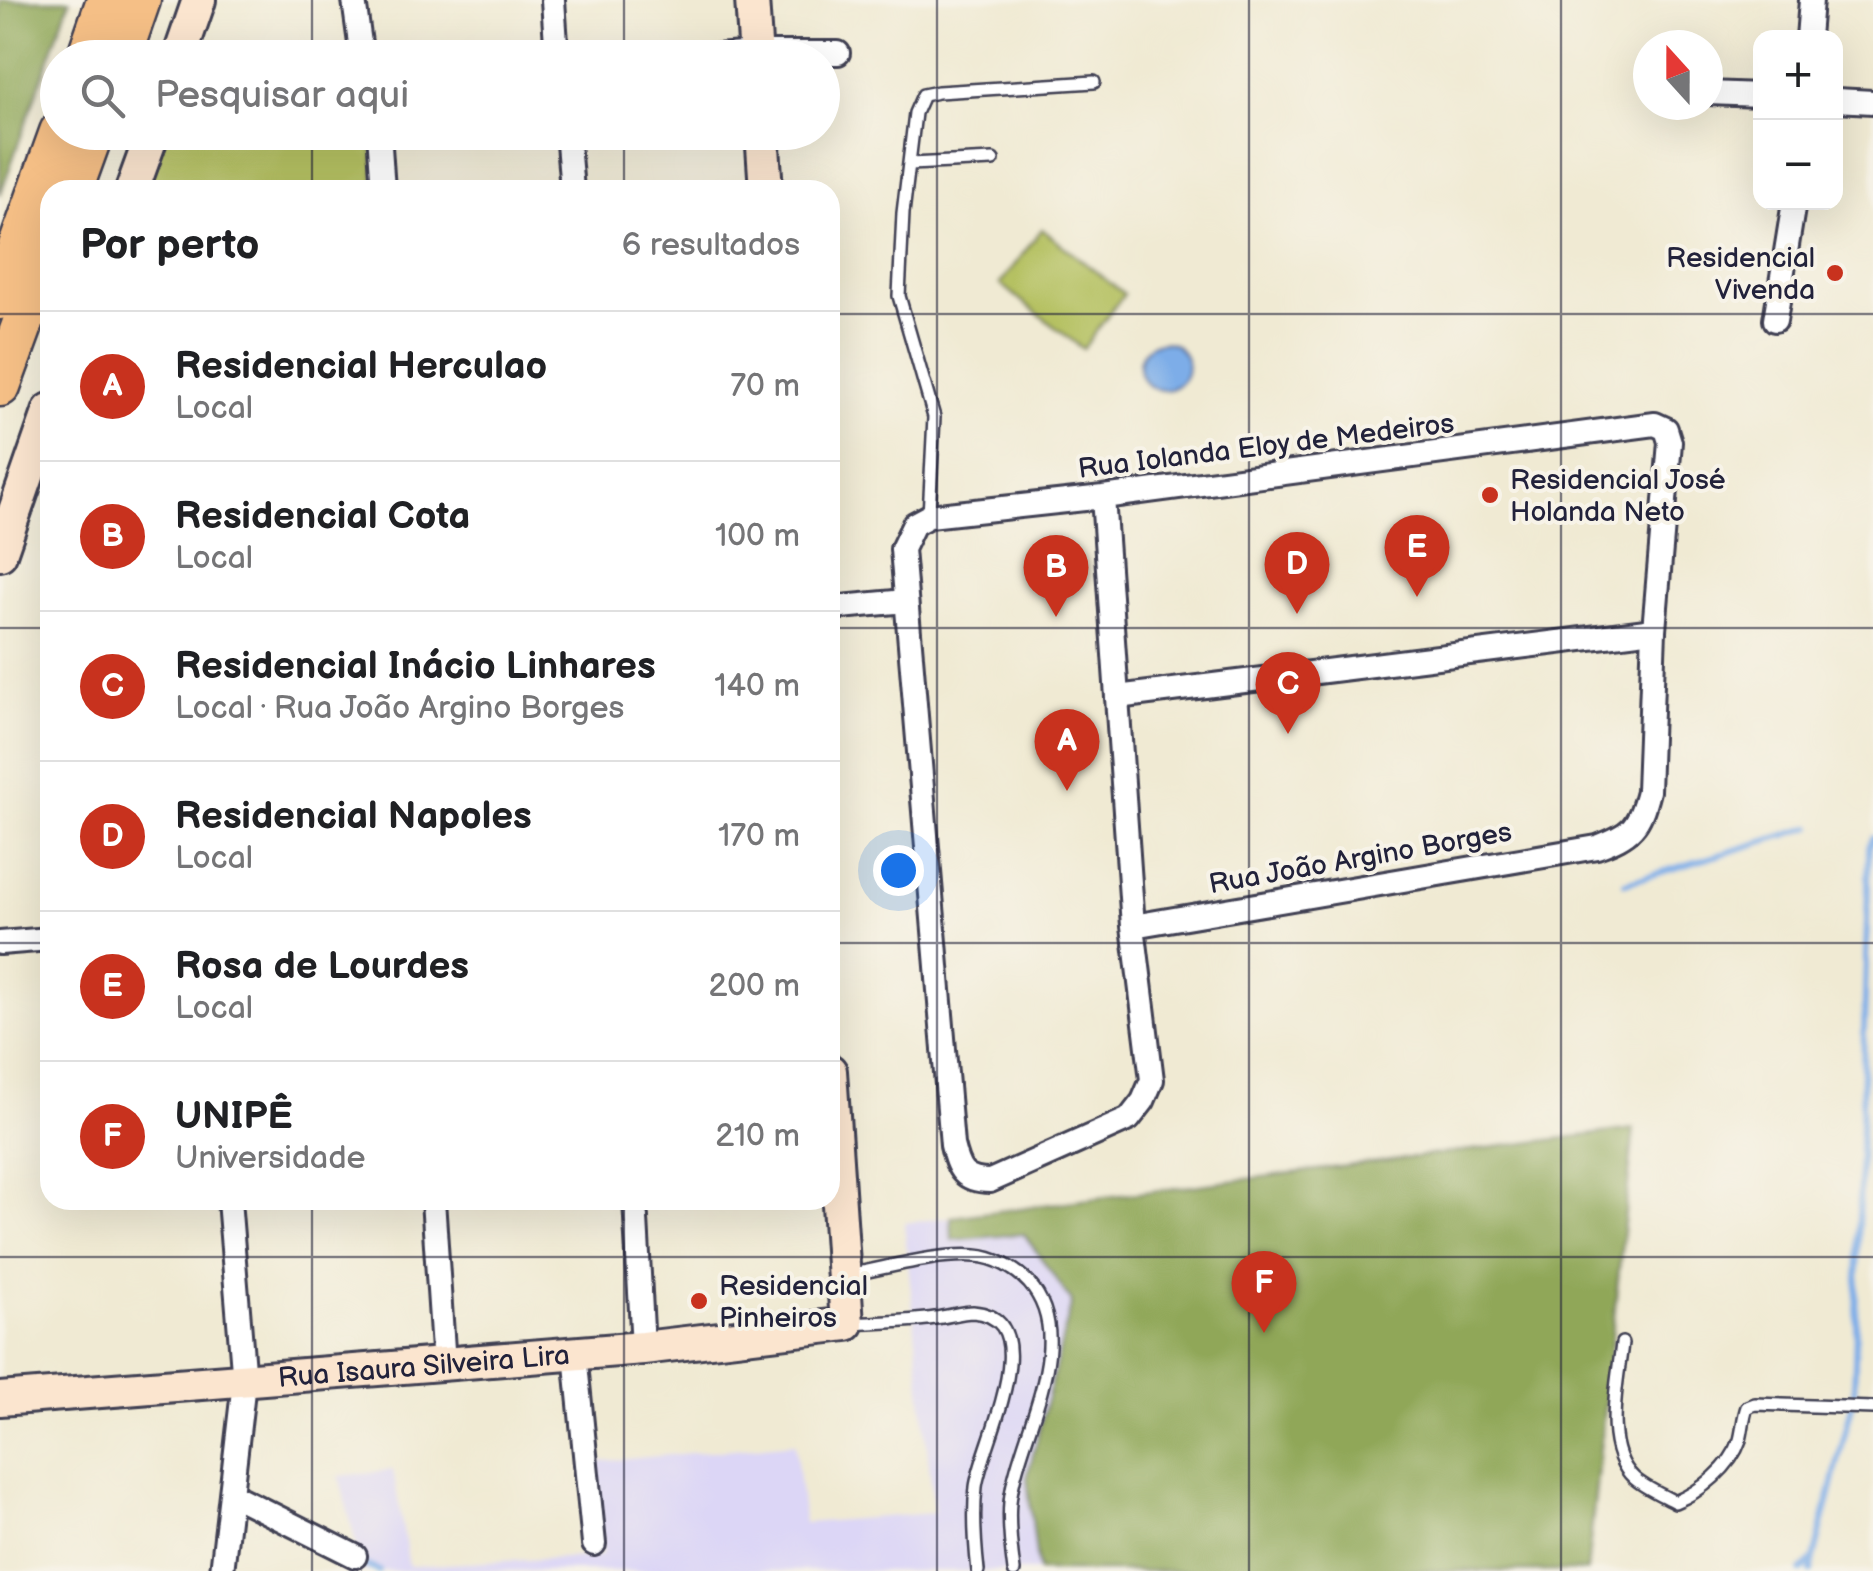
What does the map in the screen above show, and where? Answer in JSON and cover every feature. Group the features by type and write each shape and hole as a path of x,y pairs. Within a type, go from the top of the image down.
{"highway":[{"path":"94,40 108,0"},
{"path":"126,40 140,0"},
{"path":"43,180 53,150"},
{"path":"76,180 86,150"},
{"path":"0,298 40,187"},
{"path":"0,386 40,276"}],"main road":[{"path":"186,40 199,0"},
{"path":"752,0 755,40"},
{"path":"136,180 146,150"},
{"path":"763,150 765,180"},
{"path":"0,554 40,439"},
{"path":"840,1210 846,1324"},
{"name":"Rua Isaura Silveira Lira","path":"0,1399 644,1348 846,1324"}],"street":[{"path":"354,0 360,40"},
{"path":"554,0 556,40"},
{"path":"1809,30 1811,0"},
{"path":"1723,93 1753,95"},
{"path":"1843,100 1873,102"},
{"path":"381,150 383,180"},
{"path":"569,150 571,180"},
{"path":"1774,320 1793,210"},
{"name":"Rua Iolanda Eloy de Medeiros","path":"929,516 1655,424 1666,429 1670,442 1654,630"},
{"path":"929,516 914,524 902,550 952,1146 963,1175 974,1181 990,1181 1129,1119 1152,1080 1133,926 1104,496"},
{"path":"840,607 906,601"},
{"path":"1117,697 1654,630"},
{"name":"Rua João Argino Borges","path":"1133,926 1597,847 1631,832 1642,816 1648,791 1654,630"},
{"path":"0,942 40,940"},
{"path":"222,1571 234,1495 244,1382 230,1210"},
{"path":"434,1210 444,1365"},
{"path":"636,1210 644,1348"},
{"path":"575,1354 594,1544"},
{"path":"234,1495 355,1556"}],"lane":[{"path":"929,516 934,417 900,296 903,213 914,113 922,95 938,92 1094,82"},
{"path":"910,164 993,160"},
{"path":"844,1276 980,1256 1022,1276 1037,1292 1046,1309 1050,1330 1049,1358 1018,1458 1010,1504 1014,1571"},
{"path":"846,1324 971,1312 1001,1328 1008,1343 1010,1375 986,1443 976,1486 978,1571"},
{"path":"1622,1342 1614,1416 1619,1457 1634,1478 1675,1502 1694,1494 1731,1454 1739,1442 1747,1407 1755,1404 1867,1408"}],"shaded area":[{"path":"1634,1129 1587,1571 363,1571 339,1476 393,1470 409,1566 602,1556 596,1462 795,1443 804,1523 934,1513 904,1223"}],"green space":[{"path":"0,0 70,0 56,40 40,40 40,84 0,195"},
{"path":"157,150 374,150 375,180 147,180"},
{"path":"1042,229 1124,294 1083,349 1000,284"},
{"path":"1634,1129 1587,1571 1038,1571 1027,1478 1072,1302 1024,1234 952,1240 951,1217"}],"water":[{"path":"1163,342 1180,349 1187,366 1180,383 1163,390 1146,383 1139,366 1146,349"}],"waterway":[{"path":"1625,883 1812,827"},
{"path":"1811,1571 1854,1397 1869,847 1873,838"},
{"path":"1801,1571 1814,1558"},
{"path":"355,1561 379,1571"}],"place":[{"name":"Residencial Vivenda","path":"1835,273"},
{"name":"Residencial José Holanda Neto","path":"1490,495"},
{"name":"Rosa de Lourdes","path":"1417,597"},
{"name":"Residencial Napoles","path":"1297,614"},
{"name":"Residencial Cota","path":"1056,617"},
{"name":"Residencial Inácio Linhares","path":"1288,734"},
{"name":"Residencial Herculao","path":"1067,791"},
{"name":"Residencial Pinheiros","path":"699,1301"},
{"name":"UNIPÊ","path":"1264,1333"}]}
